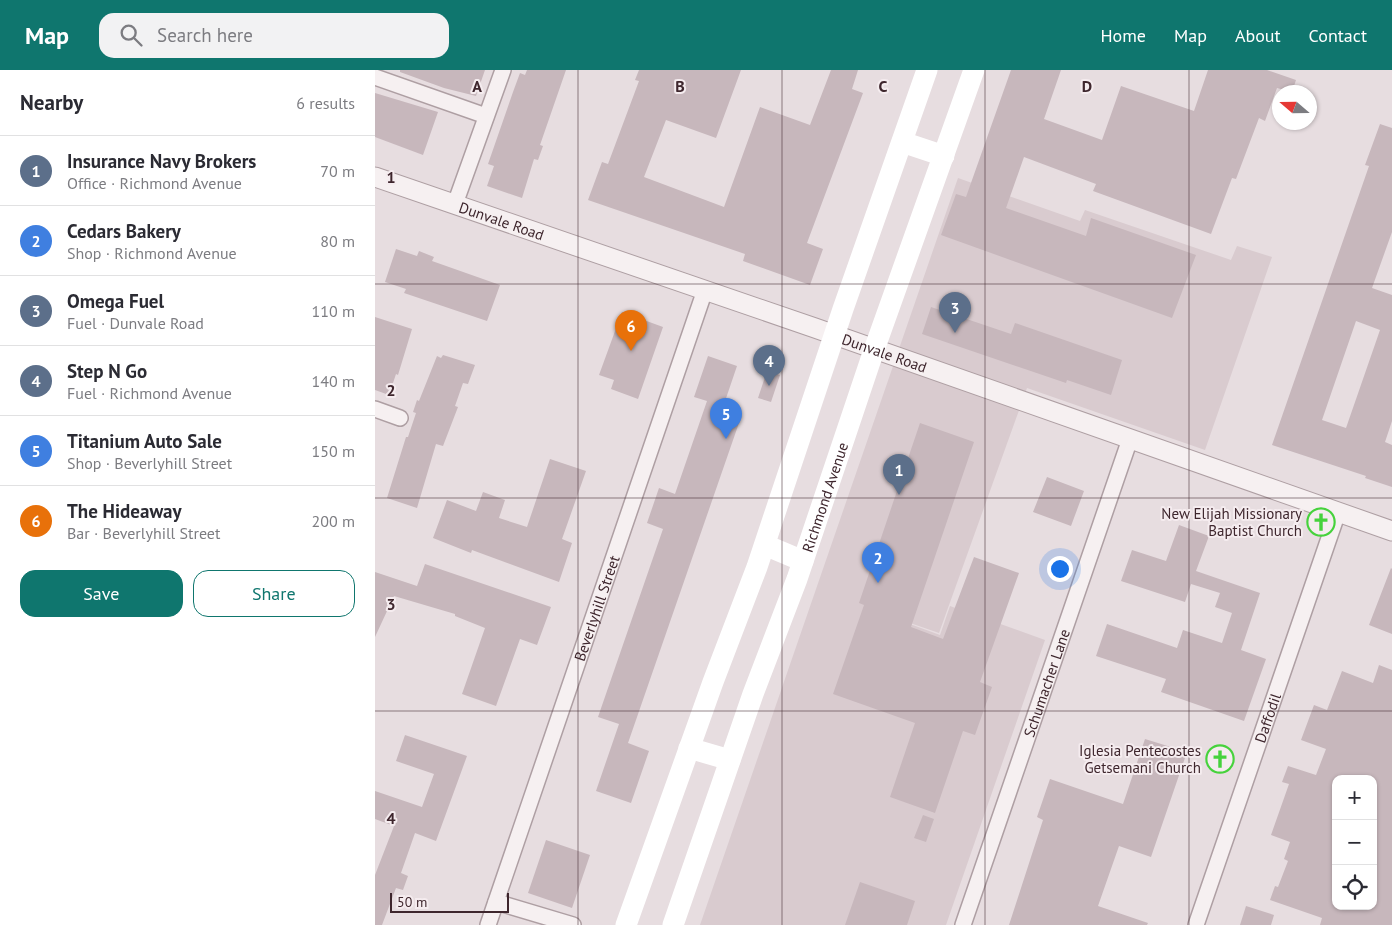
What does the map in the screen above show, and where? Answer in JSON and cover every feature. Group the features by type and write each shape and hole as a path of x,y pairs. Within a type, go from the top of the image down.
{"main road":[{"path":"626,925 689,748 765,545 835,335 927,70"},
{"name":"Richmond Avenue","path":"673,925 730,760 803,561 874,350 974,70"},
{"path":"902,142 943,156"},
{"path":"765,545 803,561"},
{"path":"689,748 730,760"}],"street":[{"path":"455,204 503,70"},
{"path":"375,77 486,116"},
{"name":"Dunvale Road","path":"375,177 835,335 1392,531"},
{"name":"Beverlyhill Street","path":"489,925 705,290"},
{"path":"375,409 400,418"},
{"name":"Schumacher Lane","path":"963,925 1130,439"},
{"name":"Daffodil","path":"1196,925 1338,512"},
{"path":"496,902 573,925"}],"shaded area":[{"path":"958,178 1080,221 1085,210 1231,260 1237,246 1272,257 1205,450 1027,388 939,633 861,606 940,635 950,606 1045,640 946,925 700,925"}],"building":[{"path":"400,70 485,70 476,96 444,88 400,72"},
{"path":"527,70 566,70 540,145 543,146 538,160 534,159 522,198 487,186 494,166 488,164 520,73 525,75"},
{"path":"639,70 741,70 716,138 666,120 644,177 724,207 760,107 810,125 831,70 858,70 852,89 863,93 807,243 823,249 810,285 743,261 745,254 588,200 602,162 608,164 639,81 635,80"},
{"path":"1011,70 1061,70 1044,119 1102,140 1121,86 1194,111 1208,70 1267,70 1296,80 1294,85 1272,85 1272,102 1265,121 1259,118 1236,179 1232,178 1211,234 1093,191 1096,184 1024,157 1006,208 1086,236 1091,218 1196,255 1172,318 941,235 956,194 966,197"},
{"path":"375,93 438,112 423,155 375,137"},
{"path":"1380,124 1392,128 1392,232 1372,288 1392,295 1392,421 1385,442 1392,445 1392,487 1365,478 1366,476 1272,445 1369,166 1365,165","holes":["1356,321 1380,330 1346,428 1322,420"]},
{"path":"396,249 417,256 419,251 434,257 432,261 500,285 487,321 404,293 406,289 385,282"},
{"path":"931,307 1011,334 1015,323 1122,360 1111,395 1067,380 1066,383 922,334"},
{"path":"622,312 663,327 638,399 611,389 614,380 599,375"},
{"path":"375,317 412,329 398,375 396,374 389,395 375,390"},
{"path":"443,355 475,365 468,384 463,383 455,406 458,407 443,446 436,444 417,508 387,498 406,437 408,437 416,413 413,412 417,400 419,401 437,356 441,358"},
{"path":"708,356 737,366 721,413 740,420 628,743 649,751 631,803 596,791 619,724 598,717 663,529 647,523 659,488 675,494 707,401 694,397"},
{"path":"767,371 780,375 771,402 758,398"},
{"path":"920,423 974,442 911,627 943,639 974,557 1019,573 980,682 992,687 975,735 963,731 935,813 890,797 915,723 833,694 864,605 859,603"},
{"path":"550,459 586,471 562,539 572,543 559,582 472,550 471,553 433,538 447,500 476,511 483,492 505,500 499,518 527,527"},
{"path":"1047,477 1084,491 1071,526 1033,512"},
{"path":"1179,525 1209,536 1196,571 1260,593 1241,650 1266,659 1244,721 1161,692 1166,679 1096,656 1107,624 1177,648 1183,630 1222,643 1232,613 1215,607 1220,593 1191,584 1185,602 1121,581 1132,550 1166,561"},
{"path":"425,564 551,607 537,645 520,639 496,706 462,694 485,628 455,616 455,614 394,596 375,637 375,572 417,586"},
{"path":"1392,569 1392,634 1369,625"},
{"path":"1379,665 1392,670 1392,925 1320,925 1322,918 1270,900 1275,886 1278,887 1288,861 1284,859 1290,842 1271,835 1289,784 1282,782 1288,766 1316,775 1326,749 1301,740 1314,705 1327,710 1342,671 1373,683"},
{"path":"405,735 467,756 436,841 415,833 401,873 408,876 403,890 396,888 382,925 375,925 375,875 394,826 375,819 375,791 422,807 434,774 396,761"},
{"path":"1145,739 1187,752 1151,857 1119,846 1098,906 1148,923 1147,925 1009,925 1043,820 1037,817 1050,779 1123,804"},
{"path":"923,815 934,819 926,842 914,838"},
{"path":"546,840 590,855 572,908 528,893"},
{"path":"860,882 915,901 907,925 845,925"},
{"path":"1246,906 1274,915 1271,925 1240,925"}],"place":[{"name":"Omega Fuel","path":"955,333"},
{"name":"The Hideaway","path":"631,351"},
{"name":"Step N Go","path":"769,386"},
{"name":"Titanium Auto Sale","path":"726,439"},
{"name":"Insurance Navy Brokers","path":"899,495"},
{"name":"New Elijah Missionary Baptist Church","path":"1321,522"},
{"name":"Cedars Bakery","path":"878,583"},
{"name":"Iglesia Pentecostes Getsemani Church","path":"1220,759"}]}
